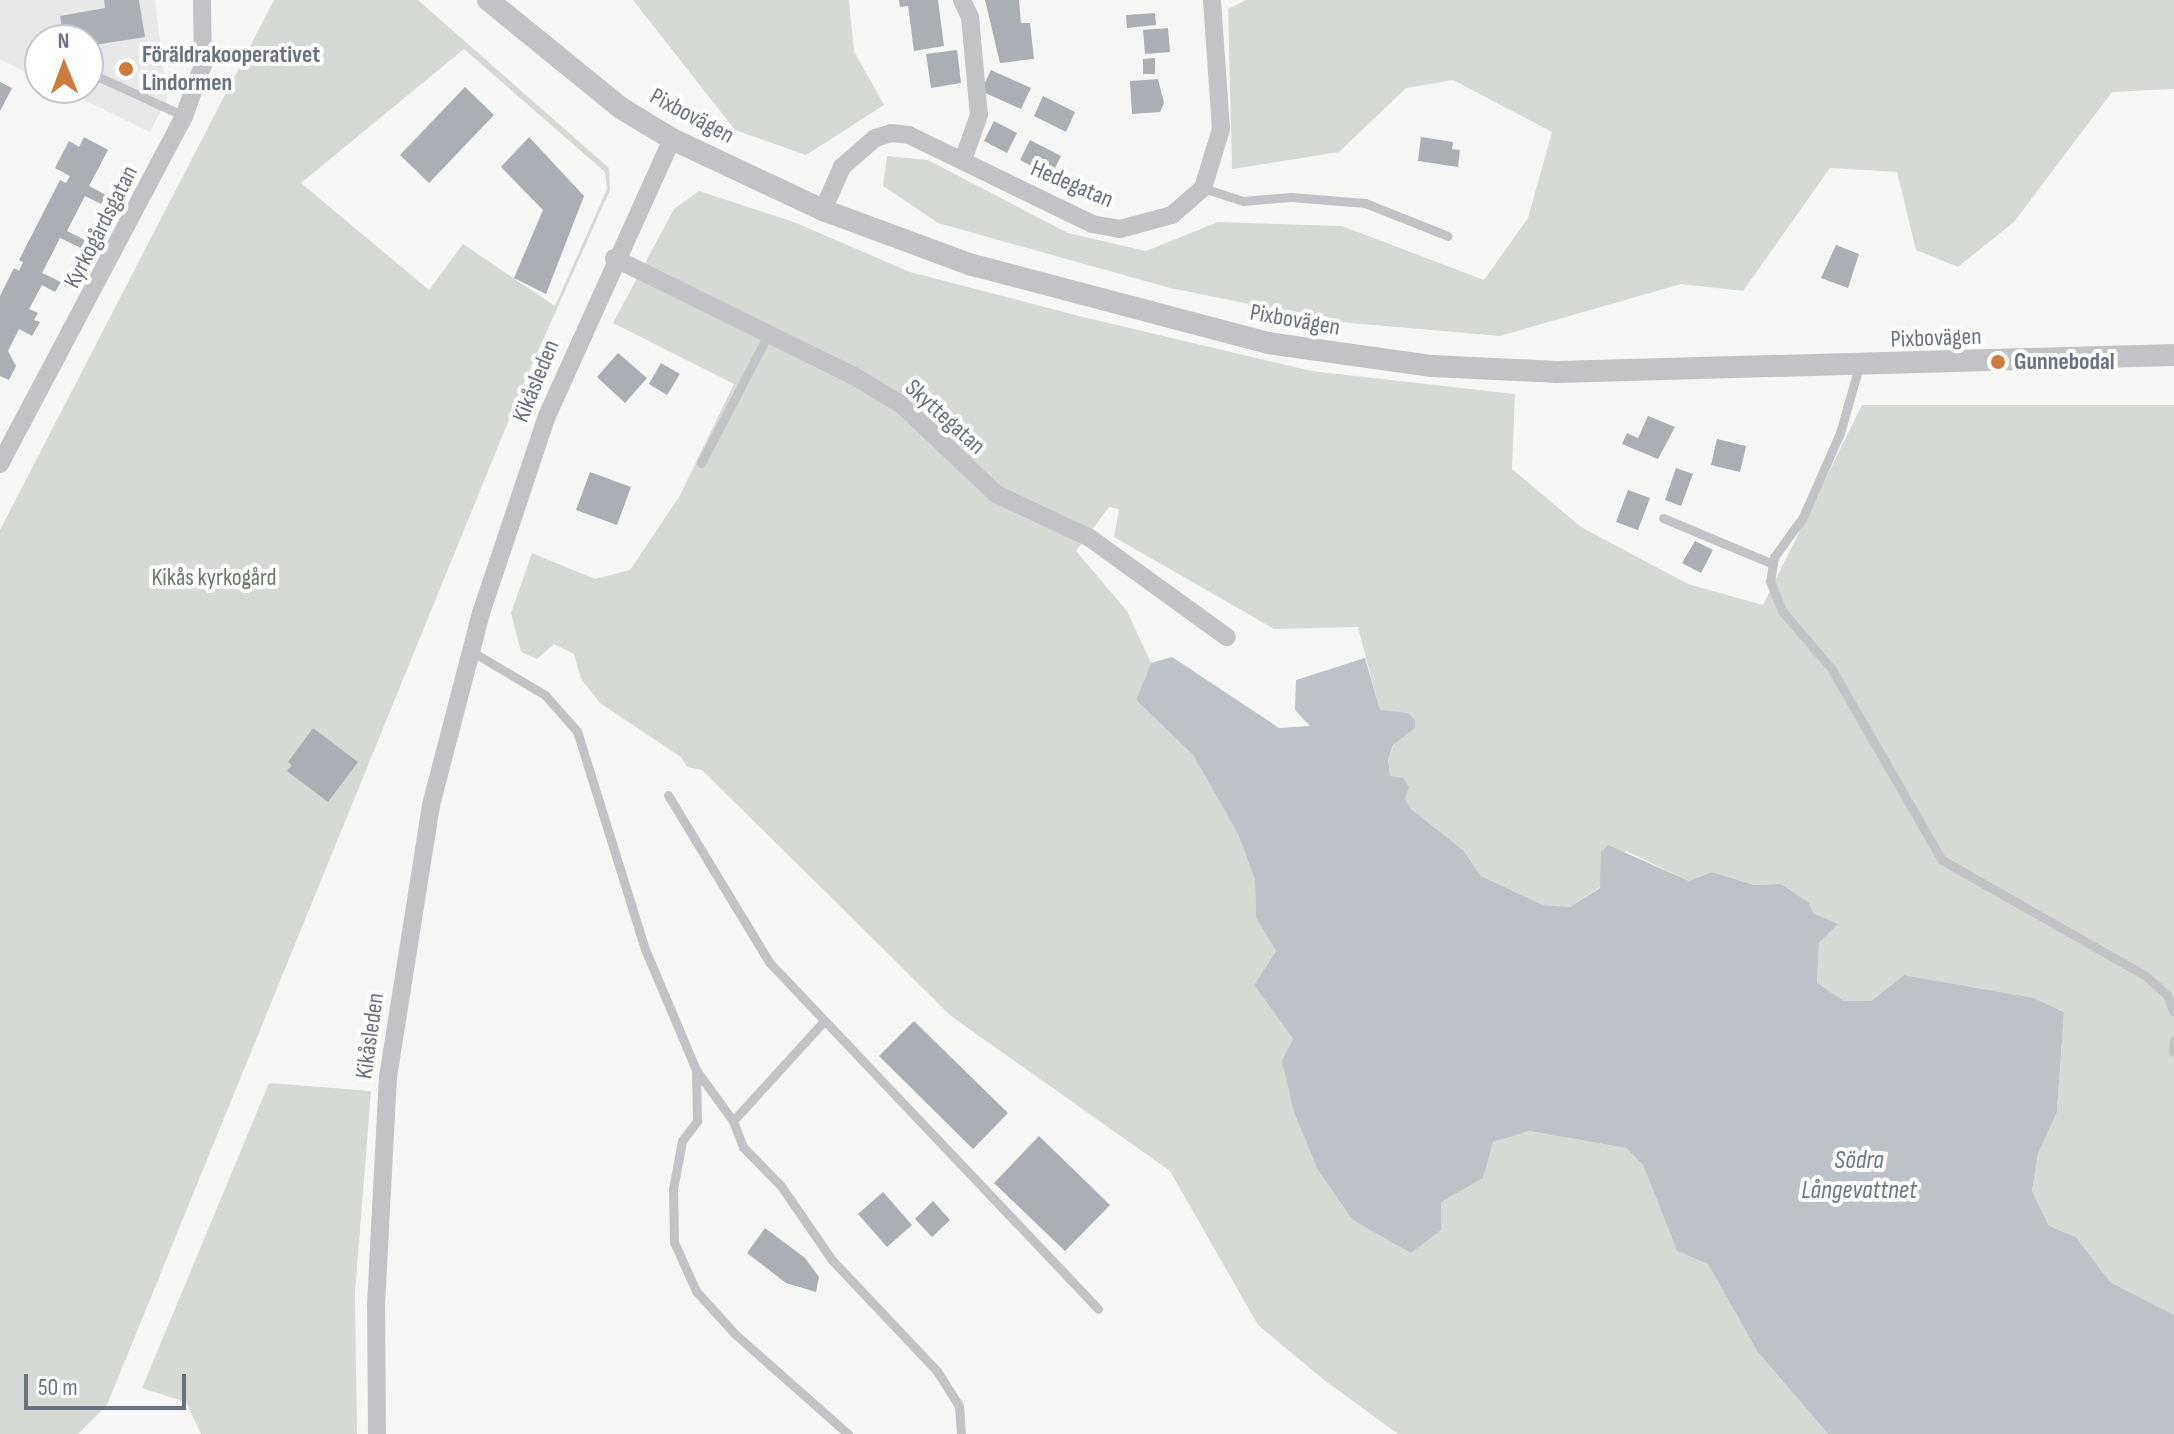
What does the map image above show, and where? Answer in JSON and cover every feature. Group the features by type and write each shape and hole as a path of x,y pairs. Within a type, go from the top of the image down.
{"street":[{"name":"Kyrkogårdsgatan","path":"0,464 184,116 203,65 202,0"},
{"name":"Pixbovägen","path":"488,0 621,108 672,139 823,210 969,264 1169,321 1363,359 1557,372 2174,355"},
{"path":"962,0 970,17 979,115 963,160"},
{"path":"1203,188 1221,129 1212,0"},
{"name":"Hedegatan","path":"823,210 842,167 875,138 909,135 1083,220 1120,229 1172,215 1203,188"},
{"name":"Kikåsleden","path":"377,1434 376,1305 388,1077 431,805 471,651 547,416 614,258 672,139"},
{"name":"Skyttegatan","path":"614,258 767,337 854,376 902,405 996,494 1090,538 1227,637"}],"lane":[{"path":"104,79 184,116"},
{"path":"1203,188 1243,201 1291,197 1365,203 1391,209 1448,236"},
{"path":"701,463 767,337"},
{"path":"1859,366 1840,433 1803,517 1773,564 1770,581 1782,611 1831,668 1942,860 2146,976 2167,995 2174,1012"},
{"path":"1663,518 1773,564"},
{"path":"471,651 545,695 577,731 645,949 696,1070 733,1121 743,1147 781,1186 832,1260 937,1371 959,1406 961,1434"},
{"path":"668,795 769,962 1098,1309"},
{"path":"733,1121 823,1022"},
{"path":"2173,1052 2174,1040"},
{"path":"696,1070 697,1121 682,1141 673,1189 674,1242 696,1291 735,1334 848,1434"}],"shaded area":[{"name":"Föräldrakooperativet Lindormen","path":"0,0 155,0 167,99 150,132 93,104 104,104 104,24 24,24 24,71 0,59"}],"green space":[{"name":"Kikås kyrkogård","path":"274,0 418,0 609,168 610,190 526,378 107,1405 78,1434 0,1434 0,530","holes":["464,49 605,172 607,189 555,306 463,244 429,290 301,183"]},
{"path":"633,0 849,0 854,51 884,105 806,155 735,130"},
{"path":"1246,0 2174,0 2174,89 2112,92 2014,222 1958,267 1916,250 1897,172 1830,168 1743,291 1681,284 1500,336 1339,322 1170,288 938,223 883,186 887,156 928,160 1068,233 1146,251 1218,222 1342,226 1484,280 1528,218 1552,132 1453,80 1406,88 1339,152 1232,169 1228,9"},
{"path":"699,191 794,222 910,272 1083,317 1311,371 1515,394 1512,469 1581,527 1688,584 1763,605 1862,405 2174,405 2174,1315 2110,1282 2076,1237 2049,1226 2032,1191 2038,1154 2057,1112 2064,1012 2034,998 1904,975 1871,1001 1844,1001 1817,984 1819,943 1837,924 1813,913 1781,884 1754,885 1712,872 1689,881 1626,851 1605,861 1600,887 1570,907 1543,905 1481,876 1464,851 1410,808 1390,776 1388,758 1408,713 1380,711 1358,627 1274,629 1114,537 1119,509 1109,507 1076,551 1127,611 1151,663 1136,700 1193,755 1238,834 1255,880 1256,918 1276,951 1254,985 1293,1039 1440,1202 1483,1178 1492,1142 1529,1131 1626,1148 1643,1165 1677,1251 1708,1264 1757,1351 1828,1434 1398,1434 1324,1380 1258,1325 1170,1171 951,1016 702,770 687,767 681,757 600,703 581,679 574,654 554,644 537,659 521,652 511,613 532,553 595,579 630,570 679,497 734,384 613,323 674,209"},
{"path":"269,1083 371,1091 355,1293 357,1434 201,1434 186,1402 142,1388"}],"water":[{"name":"Södra Långevattnet","path":"1172,657 1279,728 1310,726 1295,710 1296,680 1365,658 1380,710 1408,713 1415,720 1415,728 1393,745 1388,759 1390,776 1403,778 1409,787 1405,799 1410,808 1464,851 1481,876 1543,905 1570,907 1600,888 1601,852 1608,845 1689,881 1712,872 1754,885 1781,884 1809,903 1813,913 1838,924 1819,943 1817,983 1844,1001 1871,1001 1904,975 2034,998 2064,1012 2057,1112 2038,1154 2032,1191 2049,1226 2076,1237 2110,1282 2174,1315 2174,1434 1828,1434 1757,1351 1708,1264 1677,1251 1643,1165 1626,1148 1529,1131 1493,1142 1483,1178 1441,1202 1441,1230 1411,1253 1353,1220 1318,1170 1294,1112 1282,1061 1293,1039 1254,985 1276,951 1256,918 1255,880 1238,834 1193,755 1136,700 1151,663"}],"building":[{"path":"104,0 139,0 145,37 104,43 104,24 61,24 60,16 105,8"},
{"path":"899,0 938,0 944,46 914,51 908,6 900,7"},
{"path":"985,0 1019,0 1021,23 1030,23 1034,59 1000,63"},
{"path":"1155,13 1156,25 1127,28 1126,15"},
{"path":"1168,28 1170,52 1145,54 1143,30"},
{"path":"957,50 961,83 931,88 926,54"},
{"path":"1155,58 1155,74 1143,74 1143,59"},
{"path":"991,70 1031,88 1021,109 981,91"},
{"path":"1158,79 1164,103 1160,112 1132,114 1130,81"},
{"path":"0,82 12,88 0,111"},
{"path":"465,87 494,115 429,183 400,155"},
{"path":"1043,96 1075,112 1066,132 1034,116"},
{"path":"994,121 1017,133 1007,153 984,141"},
{"path":"84,137 108,150 89,186 106,195 101,204 85,196 67,231 85,240 81,248 60,238 42,273 61,282 55,292 42,285 29,309 38,313 34,320 40,322 32,336 19,329 8,351 16,366 9,380 0,376 0,296 14,268 19,271 23,262 19,260 60,180 66,183 70,176 55,168 69,141 79,147"},
{"path":"529,137 584,196 546,294 514,278 543,210 501,167"},
{"path":"1421,137 1453,142 1452,149 1460,150 1458,167 1418,161"},
{"path":"1030,140 1061,156 1051,176 1020,160"},
{"path":"1836,245 1859,254 1848,288 1821,278"},
{"path":"618,353 647,378 625,403 597,377"},
{"path":"661,363 680,374 667,395 649,384"},
{"path":"1648,416 1675,427 1658,459 1622,444 1627,433 1638,438"},
{"path":"1717,439 1746,446 1740,472 1711,465"},
{"path":"1676,468 1693,474 1681,506 1665,500"},
{"path":"590,472 631,487 617,525 576,510"},
{"path":"1628,490 1650,498 1638,530 1616,522"},
{"path":"1695,541 1713,550 1701,573 1682,563"},
{"path":"313,728 358,762 328,802 287,771 292,765 288,762"},
{"path":"914,1021 1008,1113 973,1149 879,1056"},
{"path":"1039,1136 1110,1205 1065,1251 994,1183"},
{"path":"883,1192 912,1225 887,1247 858,1214"},
{"path":"933,1201 950,1220 932,1237 915,1219"},
{"path":"765,1228 805,1258 819,1277 816,1292 786,1283 747,1253"}],"place":[{"name":"Föräldrakooperativet Lindormen","path":"126,69"},
{"name":"Gunnebodal","path":"1998,362"}]}
